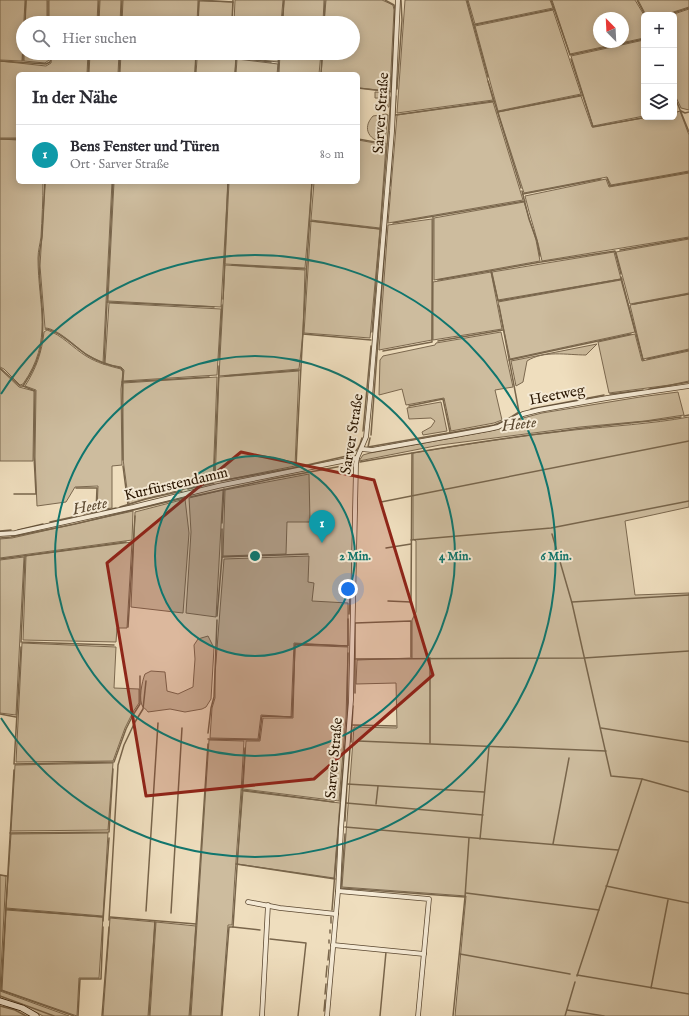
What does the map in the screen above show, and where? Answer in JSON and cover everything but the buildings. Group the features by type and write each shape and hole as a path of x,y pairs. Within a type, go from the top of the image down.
{"main road":[{"path":"0,1001 22,1008 36,1016"}],"street":[{"name":"Sarver Straße","path":"327,1016 338,891 341,829 351,700 357,458 366,437 370,397 394,108 397,0"},
{"name":"Heetweg","path":"362,449 372,450 489,429 498,427 523,414 539,410 689,386"},
{"name":"Kurfürstendamm","path":"0,534 15,533 218,486 357,458"},
{"path":"338,891 429,899 418,1016"},
{"path":"248,902 280,908 336,914"},
{"path":"262,1016 268,905"},
{"path":"333,945 424,954"}],"highlighted area":[{"path":"241,452 374,480 433,675 314,779 146,796 107,563"}],"shaded area":[{"path":"0,0 25,0 24,16 16,16 16,60 22,61 0,60"},
{"path":"26,0 47,0 47,16 25,16"},
{"path":"49,0 98,0 97,16 49,16"},
{"path":"100,0 121,0 120,16 99,16"},
{"path":"123,0 198,0 197,16 122,16"},
{"path":"235,0 283,0 282,16 234,16"},
{"path":"284,0 324,0 323,16 283,16"},
{"path":"326,0 382,0 393,5 390,91 360,88 360,72 321,72 322,60 360,60 360,16 325,16"},
{"path":"405,0 466,0 493,100 397,113"},
{"path":"468,0 550,0 553,8 475,24"},
{"path":"552,0 635,0 642,12 641,39 629,41 629,12 593,12 593,48 598,48 570,54"},
{"path":"638,0 689,0 689,7 673,12 644,12"},
{"path":"199,1 233,2 232,16 198,16"},
{"path":"689,9 689,110 681,108 677,99 677,13"},
{"path":"553,10 581,94 498,111 475,26"},
{"path":"641,41 641,117 593,126 571,56 608,48 629,48 629,43"},
{"path":"24,60 49,60 45,63"},
{"path":"51,60 88,60 87,72 16,72 16,138 0,138 0,61 46,66 51,63"},
{"path":"90,60 119,60 118,72 89,72"},
{"path":"121,60 196,60 195,72 120,72"},
{"path":"197,60 236,60 235,72 196,72"},
{"path":"237,60 278,64 277,72 236,72"},
{"path":"261,60 278,60 278,62"},
{"path":"280,60 320,60 319,72 279,72"},
{"path":"375,92 390,93 389,107 380,98 375,98"},
{"path":"581,96 592,127 641,118 641,120 677,120 677,112 680,111 689,135 689,171 611,185 607,177 524,193 498,112"},
{"path":"493,102 523,200 388,223 397,115"},
{"path":"388,115 385,143 371,137 368,130 368,125 373,116"},
{"path":"0,139 16,140 16,184 43,184 43,203 38,258 42,322 38,352 33,368 23,384 20,385 0,367"},
{"path":"360,140 386,145 380,228 311,220 314,184 360,184"},
{"path":"689,173 689,237 542,261 525,196 606,179 609,187"},
{"path":"45,184 112,184 103,363 86,354 61,334 45,328 40,266"},
{"path":"114,184 228,184 221,307 108,301"},
{"path":"229,184 312,184 305,268 225,264"},
{"path":"524,202 536,240 540,261 434,280 434,218"},
{"path":"432,219 432,340 379,350 388,225"},
{"path":"311,221 380,229 370,338 304,333"},
{"path":"689,239 689,293 630,304 616,252"},
{"path":"614,252 621,279 498,300 492,272"},
{"path":"225,265 305,270 303,334 299,369 219,376"},
{"path":"491,272 502,329 433,340 433,282"},
{"path":"621,280 635,332 510,359 498,302"},
{"path":"689,294 689,349 643,359 630,305"},
{"path":"109,303 221,309 217,375 123,381 124,370 121,367 105,364"},
{"path":"47,330 58,335 90,358 103,364 121,369 123,372 121,389 122,465 112,466 112,508 97,510 98,486 75,487 66,502 37,506 35,457 36,390 25,386 35,367 42,346 44,332"},
{"path":"501,332 513,387 495,390 502,420 494,423 451,431 444,398 406,405 402,389 379,395 380,360 383,356 435,345 436,343"},
{"path":"635,334 642,361 689,351 689,381 609,393 598,342"},
{"path":"597,344 586,355 542,355"},
{"path":"541,355 527,361 523,382 516,386 511,361"},
{"path":"0,369 19,387 34,391 33,461 0,461"},
{"path":"299,371 295,466 215,482 219,377"},
{"path":"217,377 213,482 129,504 123,459 123,383"},
{"path":"678,392 684,415 440,445 359,461 363,455 370,453 495,430 523,418 542,413"},
{"path":"441,402 447,431 423,435 422,432 431,427 435,421 431,418 409,419 407,408"},
{"path":"689,417 689,507 625,521 635,595 689,593 689,1016 455,1016 466,896 342,887 354,727 397,728 396,683 356,684 357,660 412,658 412,620 416,612 416,541 413,539 413,453 534,435"},
{"path":"309,474 310,522 287,522 286,554 223,556 225,490"},
{"path":"223,490 216,617 186,613 191,532 189,498"},
{"path":"185,499 189,533 183,613 131,607 135,512"},
{"path":"133,511 132,540 0,558 0,539 12,538"},
{"path":"132,542 127,628 117,628 116,642 23,640 26,556"},
{"path":"309,556 308,582 314,583 312,601 348,603 348,646 294,643 291,717 261,715 258,739 210,738 212,708 215,698 215,674 224,559"},
{"path":"24,557 16,715 0,713 0,560"},
{"path":"208,636 214,648 211,699 206,707 185,712 170,709 148,712 143,707 141,700 145,674 151,671 165,672 167,691 178,694 193,687 195,659 194,645 198,639"},
{"path":"22,643 116,647 114,688 139,689 139,703 125,728 113,761 16,762"},
{"path":"295,645 348,647 346,717 339,801 243,789 246,741 260,741 263,718 293,718"},
{"path":"209,740 244,741 232,925 228,925 221,1016 191,1016"},
{"path":"113,763 108,830 11,831 15,765"},
{"path":"243,791 340,803 334,878 237,864"},
{"path":"108,833 103,916 6,908 11,834"},
{"path":"0,875 6,876 0,989"},
{"path":"6,910 103,917 99,978 79,978 77,1016 2,990"},
{"path":"110,918 155,922 148,1016 103,1016"},
{"path":"156,922 196,926 189,1016 150,1016"},
{"path":"0,991 69,1016 43,1016 28,1008 0,998"},
{"path":"0,1006 21,1010 30,1016 0,1016"}],"waterway":[{"path":"25,16 26,0"},
{"path":"48,0 48,16"},
{"path":"98,16 99,0"},
{"path":"121,16 122,0"},
{"path":"199,0 233,2"},
{"path":"198,16 199,0"},
{"path":"232,16 233,0"},
{"path":"283,16 284,0"},
{"path":"324,16 325,0"},
{"path":"360,88 391,92 395,9 394,5 385,0"},
{"path":"397,89 402,20 401,0"},
{"path":"467,0 488,77"},
{"path":"551,0 570,55 641,40"},
{"path":"637,0 643,12"},
{"path":"676,12 689,8"},
{"path":"474,25 554,9"},
{"path":"571,59 593,127 641,118"},
{"path":"0,61 46,64 50,62 50,60"},
{"path":"88,72 89,60"},
{"path":"119,72 120,60"},
{"path":"195,72 196,60"},
{"path":"235,72 236,60"},
{"path":"253,60 271,62"},
{"path":"278,72 279,60"},
{"path":"321,72 322,60"},
{"path":"488,81 521,188"},
{"path":"497,112 582,95"},
{"path":"390,186 396,96"},
{"path":"372,332 391,97"},
{"path":"395,115 494,101"},
{"path":"677,102 689,132"},
{"path":"681,111 685,113 689,112"},
{"path":"0,139 16,139"},
{"path":"360,139 386,144"},
{"path":"607,178 610,186 689,172"},
{"path":"523,194 601,179"},
{"path":"0,368 20,386 23,386 33,370 39,354 43,324 39,256 42,237 45,184"},
{"path":"104,364 113,184"},
{"path":"223,299 228,184"},
{"path":"296,468 312,184"},
{"path":"522,191 540,256"},
{"path":"371,435 389,193"},
{"path":"393,223 525,201"},
{"path":"383,351 432,342 433,217"},
{"path":"310,221 380,229"},
{"path":"620,250 689,238"},
{"path":"438,280 615,251 621,274"},
{"path":"232,265 306,269"},
{"path":"491,271 498,301 622,279"},
{"path":"621,277 644,360"},
{"path":"634,304 689,294"},
{"path":"107,302 214,307"},
{"path":"219,359 222,305"},
{"path":"370,438 368,447 494,425 519,412 499,306"},
{"path":"45,329 61,335 91,357 103,363 121,368 123,371 123,460"},
{"path":"438,341 503,330"},
{"path":"303,334 371,340"},
{"path":"509,360 631,334"},
{"path":"363,431 371,346"},
{"path":"647,359 689,350"},
{"path":"214,475 219,366"},
{"path":"225,376 300,370"},
{"path":"122,382 209,377"},
{"path":"649,389 689,382"},
{"path":"14,494 36,494 34,456 35,391 23,386"},
{"path":"610,394 643,390"},
{"path":"531,409 604,395"},
{"path":"409,406 443,399 450,432"},
{"name":"Heete","path":"684,416 689,415"},
{"name":"Heete","path":"360,462 511,438 681,417"},
{"path":"303,466 351,455 357,450 362,438"},
{"path":"381,502 689,441"},
{"path":"388,601 411,602 412,453"},
{"name":"Heete","path":"190,497 272,479 353,464"},
{"path":"123,466 128,505"},
{"path":"221,481 298,467"},
{"path":"188,489 214,483"},
{"path":"76,488 97,488 96,512"},
{"path":"222,523 224,489"},
{"path":"120,507 146,499 182,491"},
{"name":"Heete","path":"0,538 75,524 184,498"},
{"path":"411,540 551,528 689,501"},
{"path":"103,511 116,508"},
{"path":"84,514 96,512"},
{"path":"50,522 77,516"},
{"path":"128,627 135,516"},
{"path":"18,530 43,524"},
{"path":"217,616 222,557 222,529"},
{"path":"0,531 11,530"},
{"path":"552,534 572,603 611,776 642,779 689,792"},
{"path":"0,559 126,542"},
{"path":"386,548 411,544"},
{"path":"222,557 308,554"},
{"path":"25,556 21,642 114,645"},
{"path":"349,614 350,594"},
{"path":"572,602 689,595"},
{"path":"208,739 259,740 262,716 292,717 295,644 348,646 348,619"},
{"path":"208,733 214,697 217,620"},
{"path":"355,693 355,623 411,621 411,657"},
{"path":"21,647 14,764 114,762 126,729 140,704 140,676"},
{"path":"355,659 584,658 689,651"},
{"path":"340,802 347,721 348,653"},
{"path":"430,658 430,743"},
{"path":"109,920 118,765 124,745 143,709 146,681"},
{"path":"351,742 353,706"},
{"path":"0,714 16,717"},
{"path":"146,911 158,723"},
{"path":"352,725 396,726"},
{"path":"171,913 182,728"},
{"path":"601,728 689,742"},
{"path":"358,741 606,751"},
{"path":"190,1016 208,744"},
{"path":"480,839 489,747"},
{"path":"222,1016 229,927 233,927 245,748"},
{"path":"345,821 350,749"},
{"path":"553,844 569,758"},
{"path":"10,833 109,832 113,769"},
{"path":"1,990 14,770"},
{"path":"577,976 642,779"},
{"path":"347,784 484,792"},
{"path":"376,804 378,786"},
{"path":"242,790 334,802"},
{"path":"346,803 483,815"},
{"path":"332,910 340,809"},
{"path":"345,827 618,850"},
{"path":"345,834 341,888 465,897 469,838"},
{"path":"103,921 109,838"},
{"path":"236,864 335,879"},
{"path":"0,875 7,876"},
{"path":"606,886 689,903"},
{"path":"466,893 599,910"},
{"path":"453,1016 465,897"},
{"path":"651,988 668,900"},
{"path":"6,909 103,917"},
{"path":"110,917 196,924"},
{"path":"331,917 331,923"},
{"path":"149,1016 155,921"},
{"path":"78,1016 80,979 101,979 103,927"},
{"path":"102,1016 109,927"},
{"path":"233,927 260,930"},
{"path":"270,939 306,943 298,1016"},
{"path":"328,960 329,950"},
{"path":"380,1016 386,952"},
{"path":"460,954 570,974"},
{"path":"326,977 327,966"},
{"path":"577,975 689,994"},
{"path":"565,1016 575,982"},
{"path":"325,994 326,984"},
{"path":"0,990 74,1016"},
{"path":"0,996 54,1016"},
{"path":"324,1011 325,1000"},
{"path":"0,1006 15,1010 26,1016"},
{"path":"567,1010 604,1016"}],"place":[{"name":"Bens Fenster und Türen","path":"322,543"}]}
